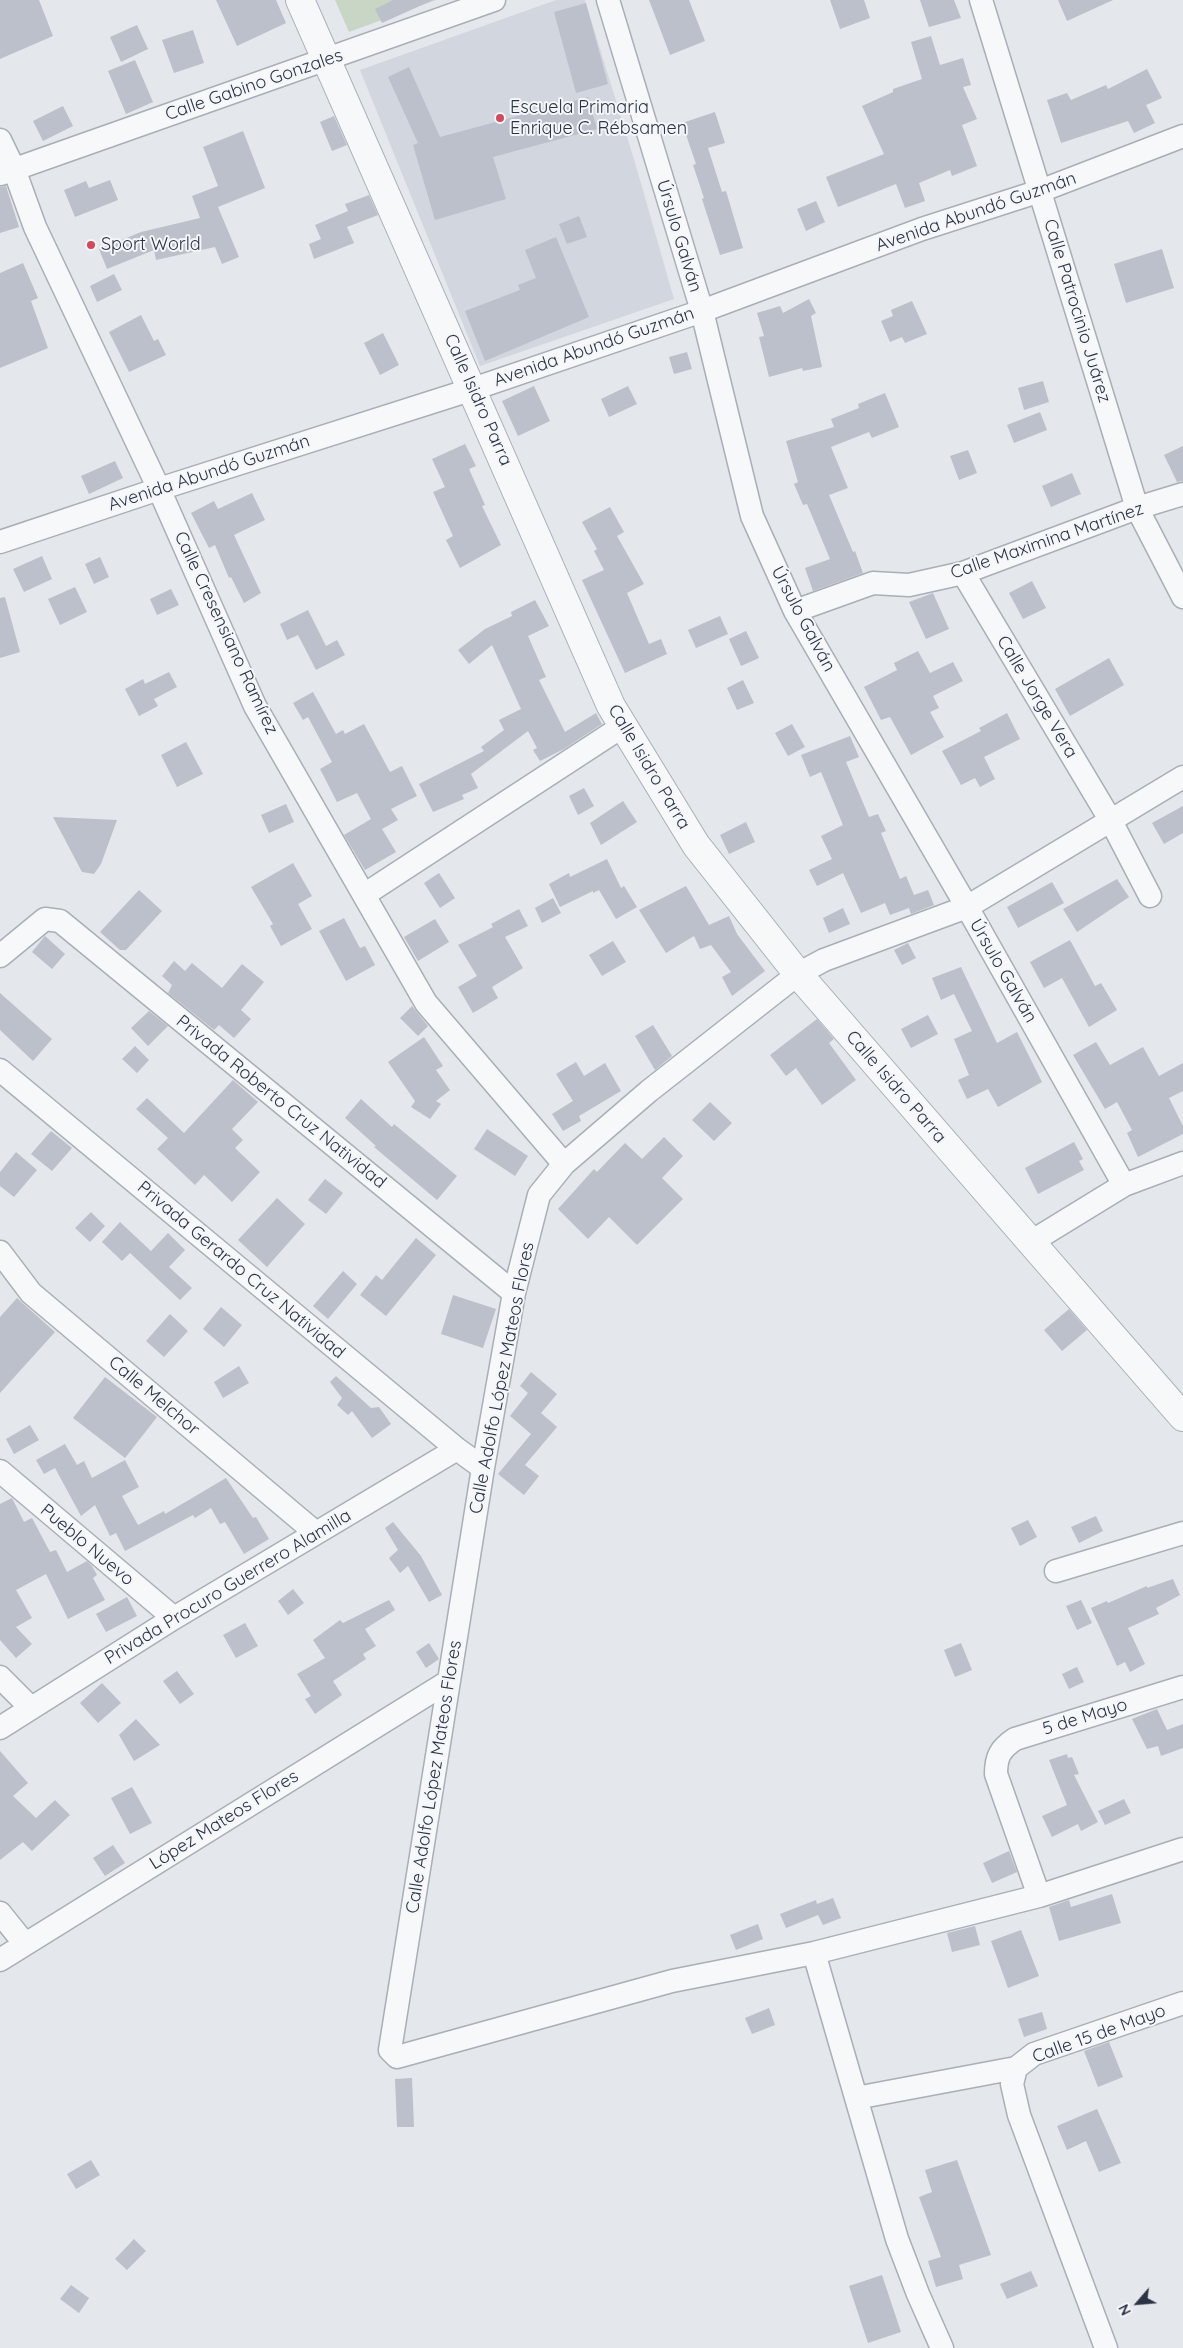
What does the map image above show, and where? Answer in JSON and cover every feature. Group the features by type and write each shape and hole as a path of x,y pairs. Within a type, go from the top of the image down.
{"street":[{"name":"Calle Isidro Parra","path":"300,0 473,388 611,706 696,845 798,974 1183,1417"},
{"name":"Calle Gabino Gonzales","path":"7,172 494,0"},
{"name":"Úrsulo Galván","path":"608,0 702,311 752,516 795,611 967,907 1124,1185"},
{"name":"Calle Patrocinio Juárez","path":"981,0 1137,508 1183,597"},
{"name":"Avenida Abundó Guzmán","path":"0,542 159,488 473,388 702,311 922,229 1040,191 1183,136"},
{"name":"Calle Cresensiano Ramírez","path":"0,140 7,172 159,488 256,706 426,1003 564,1164"},
{"name":"Calle Maximina Martínez","path":"795,611 873,583 909,585 963,573 1137,508 1183,494"},
{"name":"Calle Jorge Vera","path":"963,573 1111,821 1150,896"},
{"path":"364,895 623,726"},
{"name":"Calle Adolfo López Mateos Flores","path":"814,1953 672,1981 397,2057 390,2050 482,1468 514,1293 540,1195 564,1164 649,1091 798,974 824,960 967,907 1183,778"},
{"name":"Privada Roberto Cruz Natividad","path":"0,956 44,919 60,921 514,1293"},
{"name":"Privada Gerardo Cruz Natividad","path":"0,1070 482,1468"},
{"path":"1030,1242 1124,1185 1183,1162"},
{"name":"Calle Melchor","path":"0,1252 31,1293 316,1533"},
{"name":"Privada Procuro Guerrero Alamilla","path":"0,1728 174,1618 457,1449"},
{"name":"Pueblo Nuevo","path":"0,1471 174,1618"},
{"path":"1056,1571 1183,1533"},
{"path":"0,1677 31,1708"},
{"name":"López Mateos Flores","path":"0,1960 449,1681"},
{"name":"5 de Mayo","path":"1039,1896 996,1774 996,1759 1004,1746 1014,1739 1183,1687"},
{"path":"942,2348 918,2294 897,2239 814,1953 1039,1896 1183,1849"},
{"path":"0,1913 26,1944"},
{"name":"Calle 15 de Mayo","path":"1016,2068 1034,2054 1183,2003"},
{"path":"856,2098 1016,2068 1012,2084 1019,2115 1106,2348"}],"shaded area":[{"name":"Escuela Primaria Enrique C. Rébsamen","path":"556,0 585,0 636,166 674,299 480,366 360,70"}],"green space":[{"path":"335,0 436,0 349,32"}],"building":[{"path":"0,0 39,0 53,36 0,59"},
{"path":"216,0 276,0 286,23 237,46"},
{"path":"393,0 433,0 382,23 375,9"},
{"path":"649,0 689,0 705,41 670,55"},
{"path":"830,0 864,0 870,18 840,29"},
{"path":"920,0 954,0 961,18 929,27"},
{"path":"1058,0 1113,0 1067,21"},
{"path":"586,3 608,84 576,93 554,12"},
{"path":"137,25 148,49 121,62 110,37"},
{"path":"193,30 204,63 174,73 162,40"},
{"path":"931,36 940,65 963,58 971,85 963,87 977,119 962,125 977,166 952,176 950,170 919,183 925,201 905,208 896,184 838,207 826,177 884,154 862,106 893,92 893,89 922,79 911,42"},
{"path":"135,60 153,102 126,114 108,71"},
{"path":"409,67 440,137 588,97 597,129 493,157 506,199 435,220 413,145 418,143 388,77"},
{"path":"1147,69 1162,98 1146,105 1155,123 1134,133 1128,121 1061,143 1047,100 1067,93 1071,100 1106,85 1108,89"},
{"path":"63,106 73,126 43,141 33,121"},
{"path":"715,112 725,143 708,148 722,192 726,191 743,248 720,255 693,165 696,164 682,123"},
{"path":"334,116 347,145 332,151 320,122"},
{"path":"243,131 265,188 218,207 239,257 222,264 215,247 156,260 154,250 107,269 99,249 141,232 200,218 192,196 218,186 203,147"},
{"path":"110,180 118,200 75,217 64,190 86,181 89,188"},
{"path":"6,186 19,227 0,233 0,187"},
{"path":"369,195 378,215 347,227 354,243 314,259 309,244 321,239 315,225 348,211 345,204"},
{"path":"816,201 825,222 806,231 797,209"},
{"path":"579,216 587,237 567,244 559,224"},
{"path":"556,237 589,317 485,361 465,311 520,290 518,285 536,278 525,250"},
{"path":"1162,249 1174,288 1126,303 1114,264"},
{"path":"23,263 38,298 31,301 48,348 0,368 0,273"},
{"path":"114,274 122,290 97,302 90,286"},
{"path":"809,299 816,313 811,316 822,367 803,371 802,368 769,377 759,337 764,336 757,313 780,306 783,313"},
{"path":"912,301 927,334 905,343 902,337 890,342 881,321 893,316 891,310"},
{"path":"141,315 154,341 158,339 166,355 129,372 109,332"},
{"path":"383,333 399,365 380,375 364,343"},
{"path":"687,352 692,369 674,374 669,357"},
{"path":"1043,381 1049,402 1024,410 1018,388"},
{"path":"534,386 550,421 518,436 502,401"},
{"path":"628,386 637,404 609,417 601,399"},
{"path":"885,393 899,427 872,438 869,432 831,447 848,488 829,495 863,573 813,591 805,568 830,559 807,504 803,505 794,484 798,482 786,441 834,427 831,419 859,408 858,404"},
{"path":"1040,412 1047,430 1014,443 1007,425"},
{"path":"465,444 476,466 469,469 485,505 482,506 501,545 460,568 446,540 453,536 433,492 445,487 432,459"},
{"path":"1183,446 1183,481 1177,482 1164,455"},
{"path":"968,450 977,473 959,480 950,456"},
{"path":"115,461 123,478 89,494 81,476"},
{"path":"1072,473 1081,494 1051,507 1042,486"},
{"path":"252,493 265,520 234,535 261,593 244,603 231,577 229,578 215,545 209,548 191,513 214,501 218,509"},
{"path":"610,507 624,532 617,536 644,584 627,593 649,644 661,639 667,654 625,673 582,580 604,570 594,551 597,549 582,522"},
{"path":"42,556 52,579 24,592 13,569"},
{"path":"100,557 109,577 94,584 85,564"},
{"path":"1032,581 1046,608 1023,619 1009,593"},
{"path":"75,587 87,612 60,625 48,599"},
{"path":"171,589 179,605 157,615 150,599"},
{"path":"933,593 949,629 926,639 909,602"},
{"path":"5,597 20,652 0,658 0,598"},
{"path":"535,600 549,626 528,636 546,677 539,680 565,732 596,713 602,724 564,749 540,761 533,750 537,748 528,731 471,774 478,788 462,795 464,799 433,812 419,784 484,751 481,747 504,730 499,720 521,709 492,645 469,664 458,650 485,629 512,616 511,612"},
{"path":"308,610 326,646 337,640 345,655 316,670 298,635 287,640 280,624"},
{"path":"720,616 728,634 696,648 688,630"},
{"path":"746,631 759,658 741,666 729,639"},
{"path":"918,651 930,673 953,662 963,681 933,696 939,708 930,712 944,737 911,755 890,717 881,720 864,687 897,670 894,663"},
{"path":"1109,658 1124,685 1070,716 1055,689"},
{"path":"169,672 177,687 154,699 158,706 139,716 125,689 143,679 145,684"},
{"path":"743,680 754,703 737,710 727,688"},
{"path":"313,692 336,734 343,730 345,734 364,724 390,772 402,766 417,796 391,809 398,820 382,829 396,852 365,870 344,835 371,819 357,793 337,802 320,769 332,762 308,717 303,720 293,703"},
{"path":"1007,713 1020,739 984,757 995,779 980,787 975,778 961,785 942,751 981,731 979,728"},
{"path":"792,724 805,747 788,756 775,733"},
{"path":"850,736 859,757 846,762 869,817 878,814 886,831 881,833 900,879 906,876 914,895 928,890 934,905 911,914 909,908 890,915 885,903 861,913 843,873 817,886 809,870 832,859 821,836 843,825 821,772 810,777 801,755"},
{"path":"186,742 203,774 177,787 161,755"},
{"path":"584,788 594,806 578,815 569,796"},
{"path":"623,801 637,822 601,845 590,823"},
{"path":"286,804 294,822 269,833 261,815"},
{"path":"1183,806 1183,833 1164,844 1152,823"},
{"path":"53,817 117,820 101,864 94,874 82,872"},
{"path":"746,822 755,842 729,854 720,835"},
{"path":"607,859 621,888 624,886 637,907 616,919 599,890 560,907 549,884 569,873 570,877"},
{"path":"293,863 312,896 298,904 312,929 281,946 270,926 273,924 251,887"},
{"path":"439,873 455,898 440,908 424,883"},
{"path":"1117,879 1129,897 1077,932 1063,909"},
{"path":"1052,882 1064,903 1018,928 1007,907"},
{"path":"686,886 709,925 729,916 737,934 765,971 732,996 722,977 731,972 711,945 700,949 694,936 666,953 639,910"},
{"path":"139,890 162,911 126,950 120,950 100,932"},
{"path":"553,898 561,913 542,923 535,908"},
{"path":"843,908 850,924 829,933 823,918"},
{"path":"519,909 528,926 505,937 523,968 492,987 498,998 473,1013 458,987 477,976 458,945 493,927 491,924"},
{"path":"344,918 360,948 365,946 375,965 346,981 319,931"},
{"path":"435,919 449,942 418,961 404,937"},
{"path":"45,936 65,954 52,969 32,952"},
{"path":"1070,940 1095,986 1101,983 1117,1010 1089,1027 1062,978 1044,988 1030,962"},
{"path":"613,941 626,962 602,976 589,955"},
{"path":"908,943 916,958 902,965 894,950"},
{"path":"174,961 185,971 192,963 222,988 242,964 264,982 241,1010 251,1019 234,1038 219,1025 214,1030 168,993 172,985 162,976"},
{"path":"961,967 997,1043 1017,1032 1042,1082 998,1107 988,1089 967,1099 958,1080 969,1075 954,1039 972,1031 954,994 941,1000 932,978"},
{"path":"0,993 52,1039 33,1061 0,1030"},
{"path":"412,1006 428,1026 418,1036 400,1018"},
{"path":"149,1011 168,1026 148,1046 131,1028"},
{"path":"928,1015 938,1034 911,1048 901,1029"},
{"path":"817,1019 834,1039 829,1043 856,1080 822,1105 796,1068 786,1076 770,1055"},
{"path":"653,1025 672,1056 655,1070 635,1036"},
{"path":"424,1037 443,1066 436,1070 450,1090 436,1101 441,1104 430,1119 411,1107 415,1101 388,1062"},
{"path":"1096,1042 1110,1065 1143,1047 1159,1076 1183,1063 1183,1091 1169,1098 1183,1126 1183,1134 1138,1157 1127,1133 1132,1130 1117,1102 1105,1109 1073,1055"},
{"path":"135,1046 149,1060 137,1073 122,1059"},
{"path":"576,1062 584,1076 605,1063 621,1091 579,1116 581,1121 563,1131 552,1114 573,1101 556,1074"},
{"path":"233,1080 258,1102 232,1129 243,1140 235,1148 260,1172 232,1202 204,1175 195,1185 157,1149 168,1138 136,1109 147,1098 184,1133"},
{"path":"361,1099 392,1127 394,1124 457,1176 437,1200 374,1147 376,1146 345,1118"},
{"path":"710,1102 732,1123 714,1141 692,1120"},
{"path":"487,1129 528,1156 515,1176 474,1149"},
{"path":"51,1131 72,1148 52,1171 31,1154"},
{"path":"664,1137 683,1156 662,1178 683,1199 637,1245 609,1217 588,1239 558,1209 594,1169 597,1172 625,1143 642,1159"},
{"path":"1074,1142 1083,1159 1079,1161 1084,1170 1038,1194 1025,1168"},
{"path":"16,1152 37,1170 14,1197 0,1186 0,1172"},
{"path":"325,1179 343,1193 326,1214 308,1200"},
{"path":"277,1198 305,1224 267,1267 238,1240"},
{"path":"91,1212 105,1226 90,1242 75,1228"},
{"path":"120,1222 151,1251 168,1233 185,1250 169,1267 192,1288 180,1300 130,1253 122,1261 102,1242"},
{"path":"416,1238 436,1255 386,1316 360,1295 376,1275 382,1280"},
{"path":"343,1271 357,1284 328,1319 313,1306"},
{"path":"453,1295 496,1309 483,1348 441,1334"},
{"path":"17,1298 55,1332 0,1393 0,1317"},
{"path":"221,1307 242,1325 224,1347 203,1329"},
{"path":"1069,1309 1087,1330 1062,1351 1044,1330"},
{"path":"170,1314 188,1331 164,1357 146,1341"},
{"path":"239,1366 249,1383 223,1398 214,1382"},
{"path":"531,1372 557,1394 541,1413 557,1427 525,1465 539,1476 524,1495 498,1474 531,1434 510,1416 528,1393 520,1386"},
{"path":"336,1376 371,1408 379,1407 391,1424 372,1438 352,1411 348,1415 337,1405 342,1398 330,1382"},
{"path":"105,1377 157,1417 125,1458 73,1418"},
{"path":"30,1425 39,1440 14,1454 6,1439"},
{"path":"65,1444 77,1465 84,1461 92,1478 125,1460 139,1487 122,1496 138,1525 164,1511 165,1514 226,1478 253,1518 256,1517 269,1539 244,1554 225,1522 220,1524 211,1508 195,1518 193,1515 125,1551 116,1533 110,1536 95,1505 81,1516 55,1468 44,1474 36,1460"},
{"path":"12,1498 24,1522 32,1518 50,1552 56,1550 67,1572 87,1561 92,1566 97,1575 93,1578 105,1600 68,1619 46,1574 16,1590 32,1618 16,1627 32,1644 16,1658 0,1640 0,1504"},
{"path":"1096,1516 1103,1531 1079,1543 1071,1527"},
{"path":"1028,1520 1037,1537 1020,1546 1011,1528"},
{"path":"393,1522 421,1556 442,1595 429,1602 408,1566 400,1573 389,1558 398,1550 385,1528"},
{"path":"1173,1579 1180,1595 1156,1608 1159,1614 1128,1628 1145,1664 1130,1672 1125,1662 1117,1666 1091,1608 1107,1601 1108,1603 1147,1586 1147,1588"},
{"path":"293,1589 304,1603 288,1615 278,1601"},
{"path":"127,1597 137,1616 106,1632 96,1614"},
{"path":"389,1600 395,1610 365,1629 376,1646 363,1654 366,1659 333,1681 342,1695 315,1714 305,1699 311,1696 297,1674 325,1658 313,1640 340,1620 343,1623"},
{"path":"1081,1600 1092,1623 1077,1630 1066,1606"},
{"path":"245,1623 258,1646 236,1658 223,1635"},
{"path":"429,1643 439,1659 426,1668 416,1652"},
{"path":"961,1643 972,1670 955,1677 944,1650"},
{"path":"1077,1667 1084,1682 1069,1689 1062,1674"},
{"path":"177,1671 194,1694 180,1704 163,1681"},
{"path":"102,1683 121,1703 98,1723 80,1703"},
{"path":"1157,1709 1167,1730 1183,1724 1183,1748 1161,1756 1158,1746 1147,1749 1132,1719"},
{"path":"136,1719 160,1745 134,1761 119,1735"},
{"path":"0,1751 28,1783 13,1796 36,1818 55,1800 70,1815 32,1851 23,1842 0,1860"},
{"path":"1067,1754 1068,1758 1072,1757 1079,1774 1074,1775 1098,1822 1081,1831 1078,1824 1052,1837 1042,1816 1067,1805 1049,1760"},
{"path":"132,1787 152,1823 130,1834 111,1798"},
{"path":"1124,1799 1131,1813 1105,1825 1098,1811"},
{"path":"113,1845 125,1863 105,1876 93,1858"},
{"path":"1009,1851 1017,1872 992,1883 983,1863"},
{"path":"1112,1894 1121,1923 1059,1941 1049,1907 1069,1900 1071,1907"},
{"path":"833,1898 841,1918 823,1925 818,1915 786,1928 780,1914 816,1900 817,1904"},
{"path":"758,1924 763,1939 736,1950 730,1935"},
{"path":"975,1926 980,1945 952,1952 947,1933"},
{"path":"1021,1930 1039,1976 1008,1988 991,1941"},
{"path":"769,2008 775,2025 752,2034 745,2018"},
{"path":"1042,2012 1047,2029 1024,2037 1018,2019"},
{"path":"1109,2042 1123,2077 1098,2087 1084,2051"},
{"path":"412,2078 414,2127 397,2127 395,2079"},
{"path":"1097,2109 1121,2163 1099,2172 1086,2141 1067,2150 1057,2126"},
{"path":"91,2160 100,2175 76,2189 67,2174"},
{"path":"957,2160 991,2255 959,2265 963,2279 936,2287 928,2261 941,2257 919,2197 932,2192 925,2170"},
{"path":"134,2239 146,2251 127,2270 115,2259"},
{"path":"1031,2271 1038,2286 1007,2299 1000,2284"},
{"path":"882,2275 901,2332 868,2343 849,2286"},
{"path":"71,2285 89,2298 79,2313 60,2299"}],"place":[{"name":"Escuela Primaria Enrique C. Rébsamen","path":"500,118"},
{"name":"Sport World","path":"91,245"}]}
